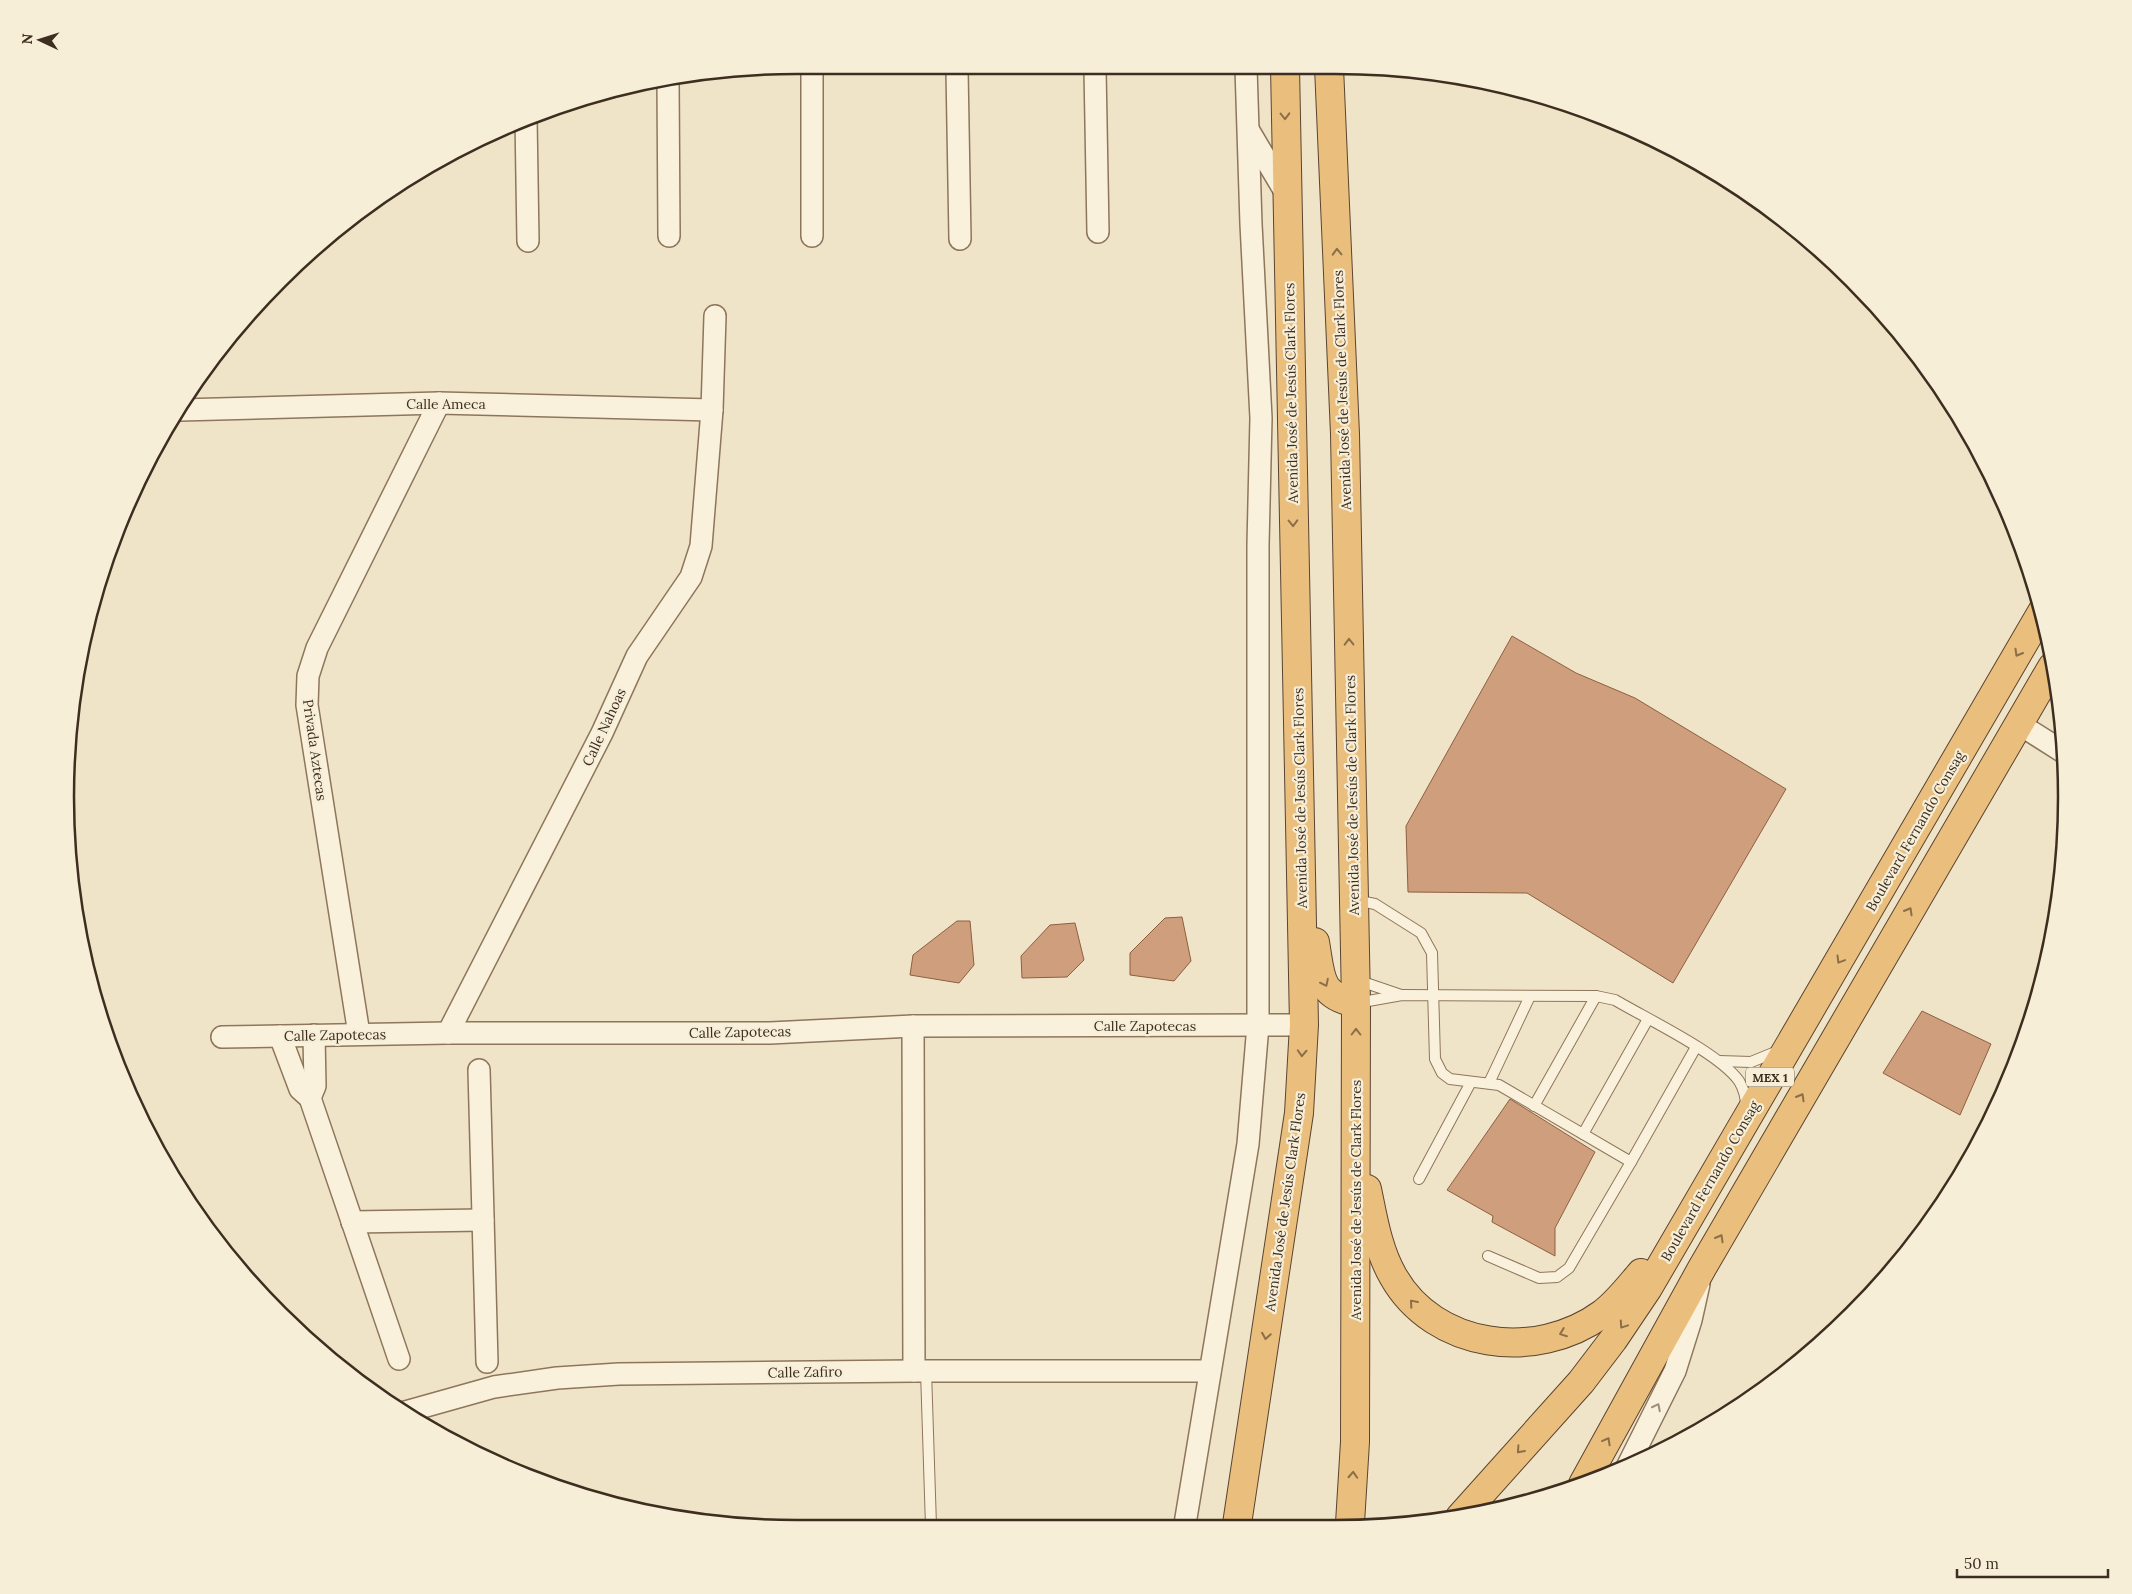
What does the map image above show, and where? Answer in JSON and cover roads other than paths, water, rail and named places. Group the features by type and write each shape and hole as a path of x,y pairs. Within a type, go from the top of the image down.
{"highway":[{"name":"Avenida José de Jesús Clark Flores","path":"1238,1520 1300,1113 1304,1025 1285,74"},
{"name":"Avenida José de Jesús de Clark Flores","path":"1329,74 1345,434 1356,991 1355,1442 1350,1520"},
{"name":"Boulevard Fernando Consag","path":"1469,1507 1586,1375 1648,1288 2036,620"},
{"name":"MEX 1","path":"1589,1474 1702,1268 2047,675"},
{"path":"1302,885 1321,976 1325,986 1330,994 1339,1000 1356,991"},
{"path":"1860,926 1889,945"},
{"path":"1356,1137 1379,1241 1392,1275 1418,1309 1429,1318 1459,1334 1490,1341 1511,1343 1540,1340 1569,1331 1601,1314 1612,1305 1680,1235"}],"street":[{"path":"812,74 812,236"},
{"path":"957,74 960,240"},
{"path":"1095,74 1098,232"},
{"path":"1186,1520 1248,1144 1258,1025 1258,546 1261,418 1246,74"},
{"path":"668,86 669,236"},
{"path":"526,127 528,242"},
{"path":"1248,129 1287,196"},
{"name":"Calle Nahoas","path":"448,1033 602,733 637,656 691,577 701,546 712,410 714,316"},
{"name":"Calle Ameca","path":"187,410 439,403 712,410"},
{"name":"Privada Aztecas","path":"360,1034 307,705 308,676 317,648 439,403"},
{"path":"2019,724 2057,748"},
{"name":"Calle Zapotecas","path":"222,1037 448,1033 770,1033 913,1026 1304,1025"},
{"path":"913,1026 920,1371"},
{"path":"310,1098 315,1086 314,1035"},
{"path":"280,1036 300,1089 310,1098 399,1359"},
{"path":"478,1070 487,1362"},
{"path":"352,1222 483,1220"},
{"path":"1632,1456 1675,1372 1691,1320 1702,1268"},
{"name":"Calle Zafiro","path":"414,1410 494,1387 557,1378 619,1374 920,1371 1210,1372"}],"lane":[{"path":"1354,900 1375,904 1421,933 1432,953 1435,1059 1442,1073 1450,1079 1499,1085 1631,1162"},
{"path":"1356,991 1402,995 1596,996 1615,1000 1719,1061 1739,1082 1746,1096 1746,1118"},
{"path":"1356,991 1402,995"},
{"path":"1489,1083 1530,996"},
{"path":"1534,1106 1596,996"},
{"path":"1583,1134 1648,1019"},
{"path":"1719,1061 1740,1063 1762,1059 1784,1048 1794,1037"},
{"path":"1488,1256 1539,1278 1557,1277 1569,1268 1696,1047"},
{"path":"1419,1179 1472,1082"},
{"path":"920,1371 930,1520"}]}
